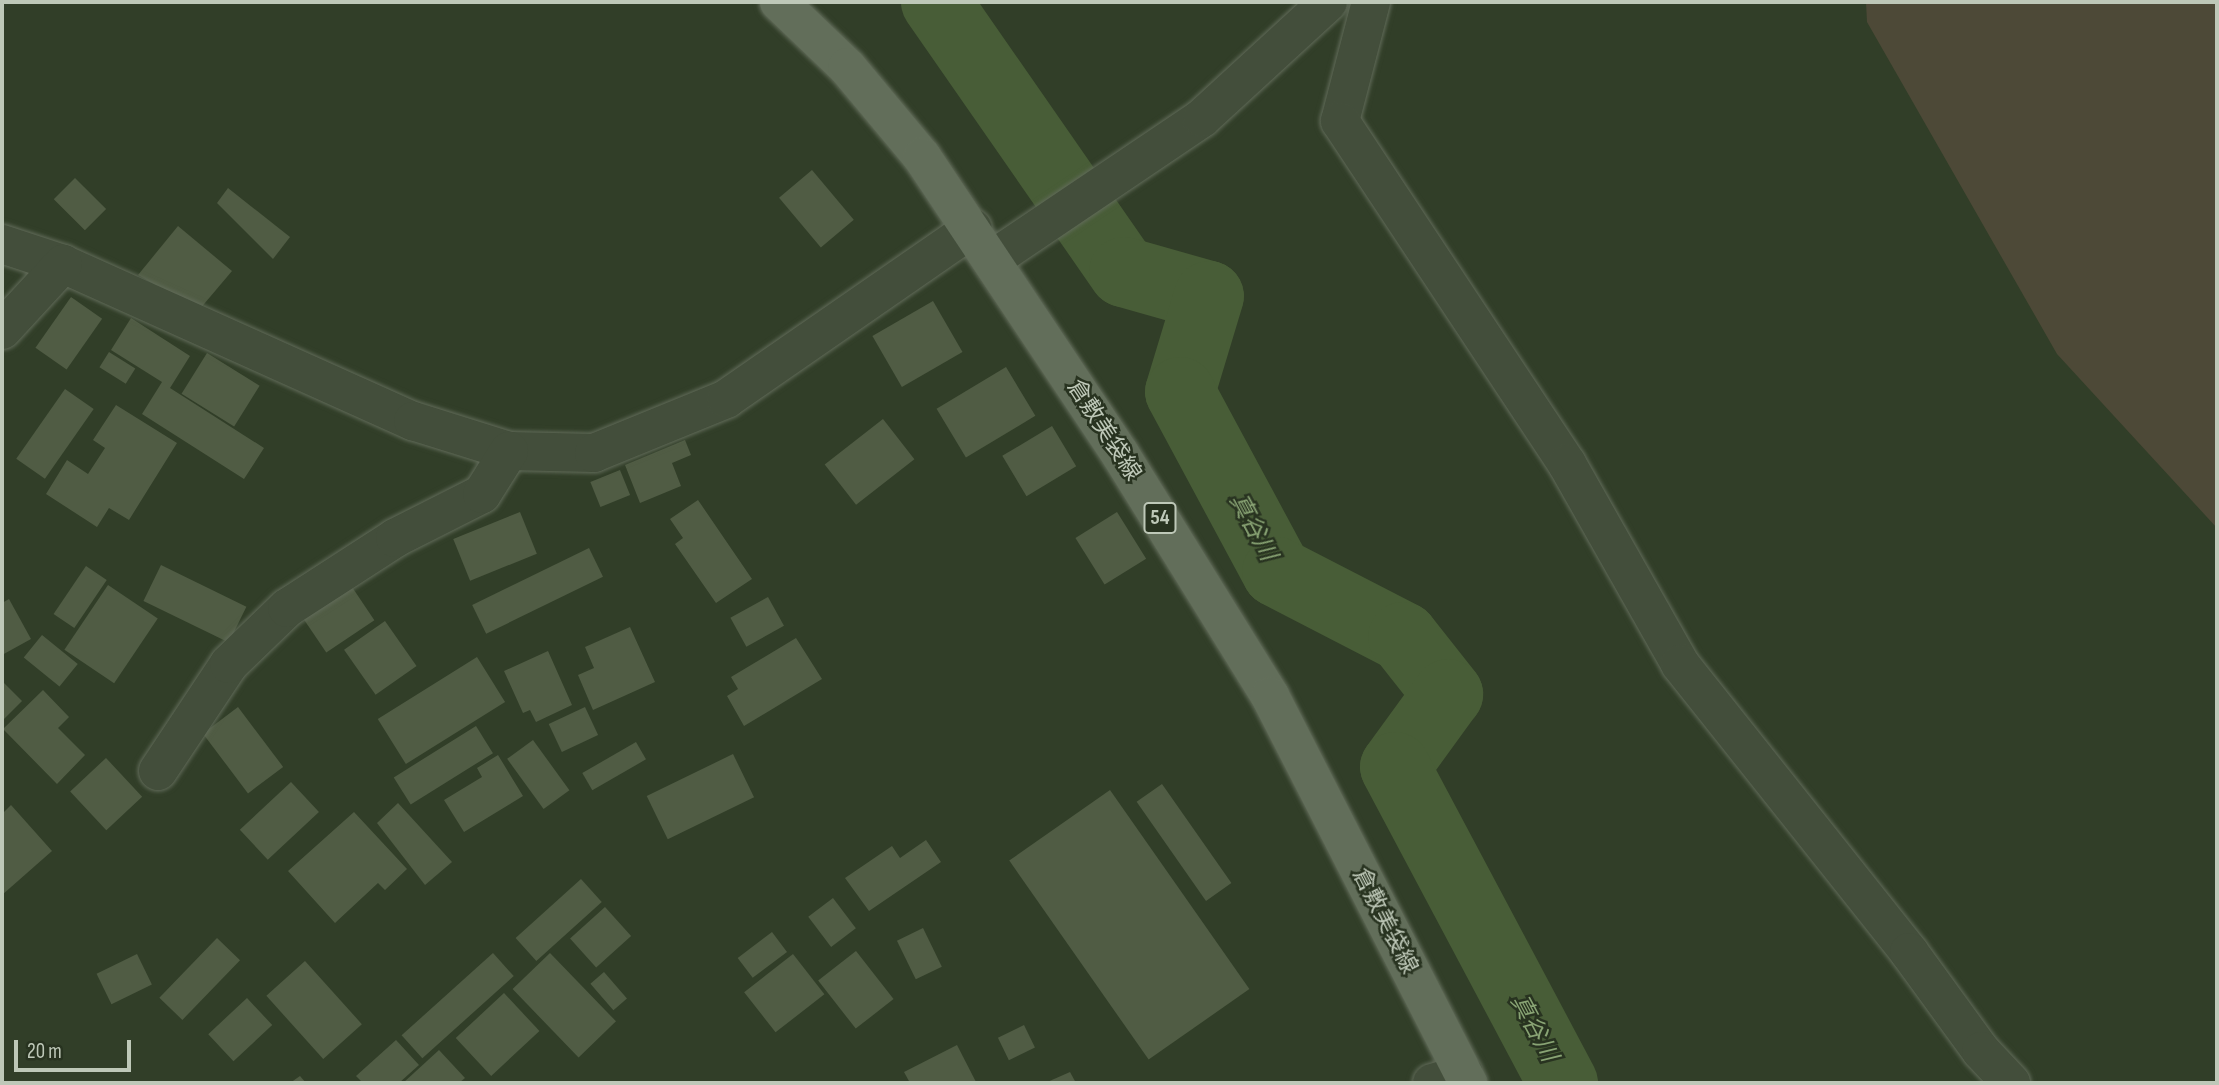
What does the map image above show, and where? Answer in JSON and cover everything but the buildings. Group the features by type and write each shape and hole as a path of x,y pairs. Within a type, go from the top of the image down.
{"main road":[{"name":"倉敷美袋線","path":"779,2 847,67 983,243 1270,696 1455,1080"}],"street":[{"path":"2,244 63,264 414,421 509,451 594,453 726,399 983,243 1034,231 1186,128 1328,2"},
{"path":"1371,2 1340,121 1567,464 1680,664 1909,952 1981,1051 2011,1083"},
{"path":"2,330 63,264"},
{"path":"158,771 229,664 287,608 395,538 482,494 509,451"}],"shaded area":[{"path":"1866,2 2217,2 2217,528 2057,354 1867,22"}],"waterway":[{"name":"真谷川","path":"936,2 1124,272 1209,296 1180,392 1277,572 1403,637 1448,694 1395,767 1563,1083"}]}
